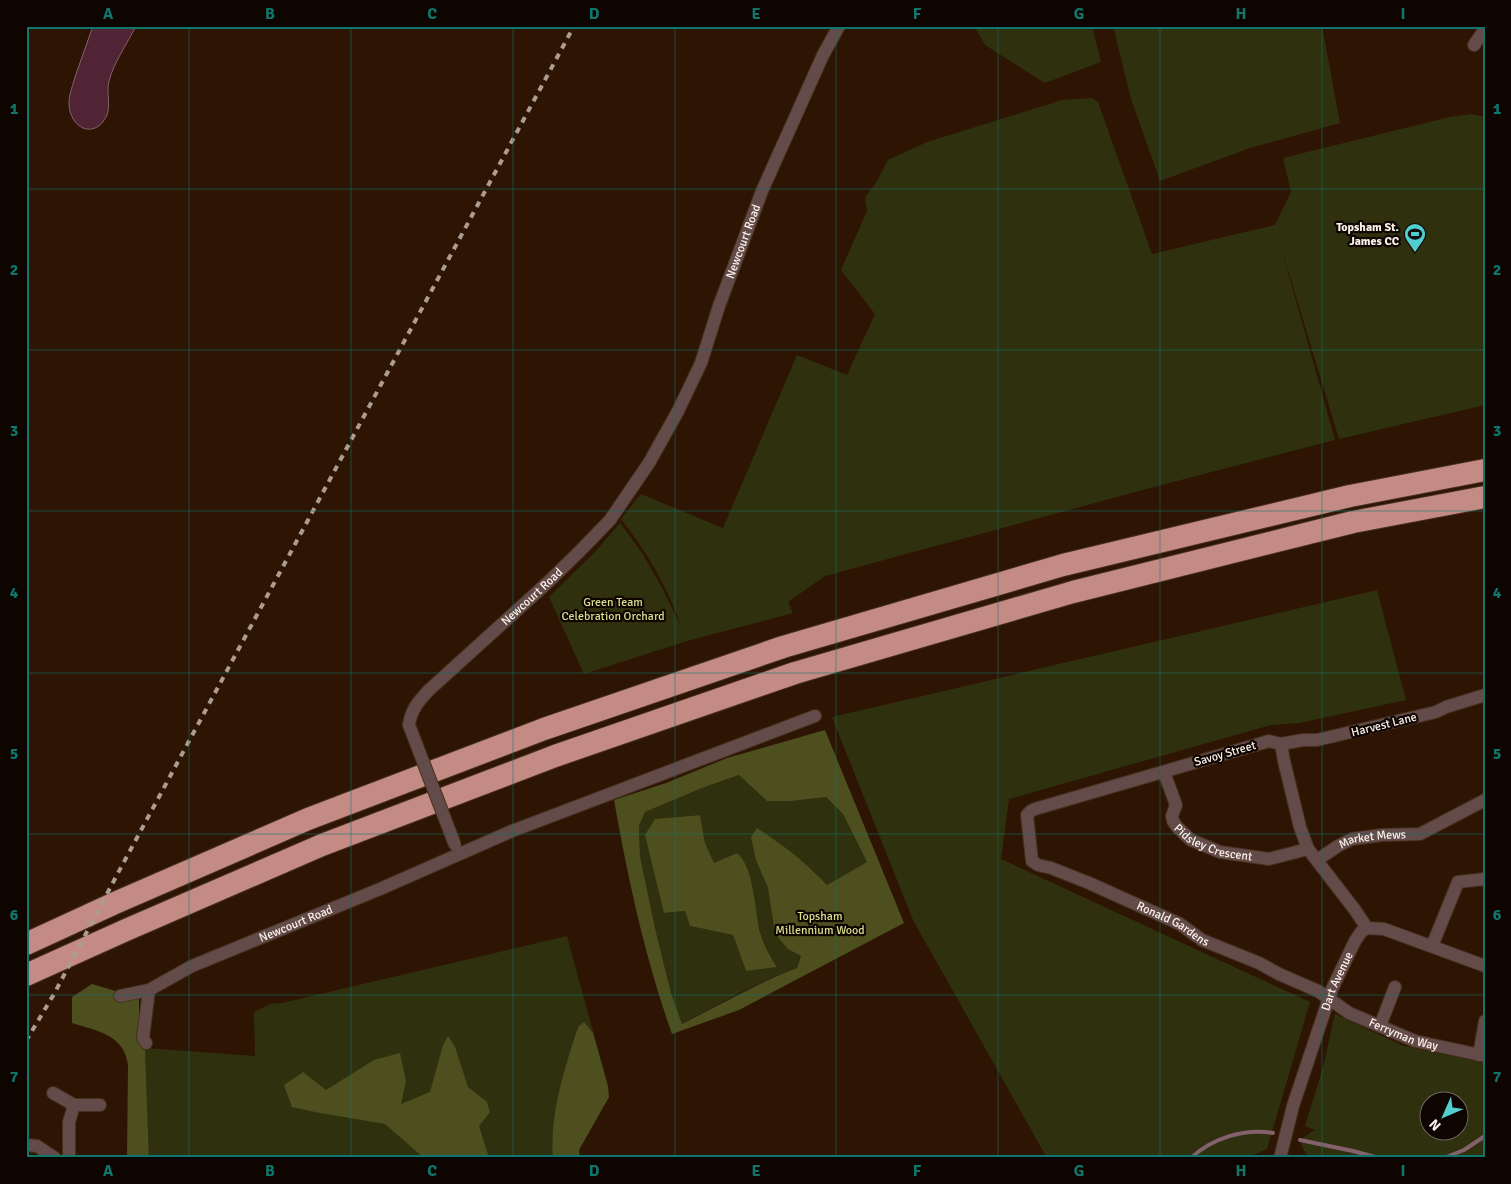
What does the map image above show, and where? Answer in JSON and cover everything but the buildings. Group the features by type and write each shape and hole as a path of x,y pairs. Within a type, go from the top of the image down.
{"highway":[{"path":"26,944 308,819 544,729 783,647 1062,565 1350,496 1485,470"},
{"path":"26,975 322,845 555,756 795,673 1073,592 1353,522 1485,497"}],"street":[{"name":"Newcourt Road","path":"120,996 149,990 201,962 380,889 456,850 409,726 410,716 428,691 546,584 610,520 649,463 678,412 701,363 719,306 762,192 823,54 839,26"},
{"path":"1474,45 1482,32 1482,26"},
{"name":"Harvest Lane","path":"1281,744 1303,740 1317,740 1353,732 1436,712 1485,695"},
{"path":"456,850 512,831 815,716"},
{"name":"Savoy Street","path":"1031,842 1027,815 1031,811 1269,741 1281,744"},
{"path":"1281,744 1300,827 1308,849 1367,928 1384,929 1485,966"},
{"name":"Pidsley Crescent","path":"1164,772 1176,805 1172,821 1191,840 1220,852 1268,859 1308,849"},
{"name":"Market Mews","path":"1317,860 1338,846 1352,840 1382,835 1420,834 1485,800"},
{"name":"Ronald Gardens","path":"1031,842 1032,861 1038,865 1051,868 1098,887 1180,924 1202,940 1259,963 1329,997"},
{"path":"1432,946 1458,882 1485,879"},
{"name":"Dart Avenue","path":"1280,1158 1293,1106 1329,997 1355,941 1361,932 1367,928"},
{"path":"1380,1026 1395,987"},
{"path":"146,1043 143,1038 149,990"},
{"name":"Ferryman Way","path":"1329,997 1350,1013 1415,1040 1482,1056"},
{"path":"1482,1056 1485,1022"},
{"path":"54,1093 74,1105 100,1105"},
{"path":"69,1158 68,1122 74,1105"},
{"path":"26,1145 37,1146 55,1158"}],"green space":[{"path":"974,26 1092,26 1101,62 1045,83 985,45"},
{"path":"1113,26 1322,26 1340,123 1250,148 1160,181 1131,99"},
{"name":"Green Team Celebration Orchard","path":"1092,98 1098,102 1152,254 1275,225 1291,192 1283,158 1450,117 1471,114 1485,117 1485,405 1339,439 1279,240 1335,440 825,576 788,602 793,613 687,641 584,674 549,597 594,553 620,523 642,553 681,626 656,570 621,519 641,494 723,528 797,355 847,375 875,314 841,270 867,211 865,197 876,183 888,160 927,142 1062,100"},
{"path":"1377,590 1406,700 1299,723 1271,725 1009,799 1001,859 1310,1002 1267,1149 1246,1158 1047,1158 913,920 832,717"},
{"name":"Topsham Millennium Wood","path":"825,730 904,923 739,1010 672,1034 638,918 614,800 666,783 727,758","holes":["739,775 767,801 792,801 826,797 843,814 867,862 827,885 794,854 757,828 751,837 756,860 768,888 775,934 788,949 801,956 797,968 753,987 682,1024 671,993 655,928 640,856 639,826 645,812"]},
{"path":"739,775 767,801 792,801 826,797 843,814 867,862 827,885 813,870 756,860 767,885 774,928 777,935 790,949 801,956 797,968 724,1001 682,1024 671,993 655,928 640,856 639,826 645,812","holes":["700,815 705,843 714,864 737,853 742,859 747,868 753,890 761,936 777,967 746,971 733,935 690,926 685,911 664,913 655,819"]},
{"path":"700,815 705,843 714,863 737,853 743,859 753,890 761,937 777,967 746,971 733,935 690,926 685,911 664,913 645,835 655,819"},
{"path":"567,936 605,1075 573,1144 577,1158 149,1158 145,1048 255,1056 254,1012 270,1004 282,1003"},
{"path":"92,984 139,998 139,1029 145,1048 149,1158 127,1158 128,1065 121,1046 108,1035 72,1023 72,997"},
{"path":"1335,1013 1404,1046 1485,1063 1485,1158 1308,1158 1301,1144 1304,1137 1315,1130 1305,1126 1324,1064"},
{"path":"584,1022 593,1033 608,1086 609,1097 579,1150 580,1158 553,1158 558,1094 576,1033 579,1026"},
{"path":"448,1036 455,1047 468,1087 487,1102 490,1112 479,1126 489,1158 424,1158 385,1124 292,1107 284,1085 303,1072 326,1090 374,1060 400,1053 406,1081 401,1104 430,1092 443,1045"}],"shaded area":[{"path":"93,26 136,26 111,74 108,85 109,107 107,115 96,128 90,129 78,125 73,119 69,103 70,93"}],"waterway":[{"path":"1191,1158 1209,1145 1229,1136 1251,1132 1273,1133"},
{"path":"1444,1158 1464,1150 1485,1136"},
{"path":"1300,1140 1379,1158"}],"railway":[{"path":"26,1041 54,994 574,26"}],"place":[{"name":"Topsham St. James CC","path":"1415,253"}]}
